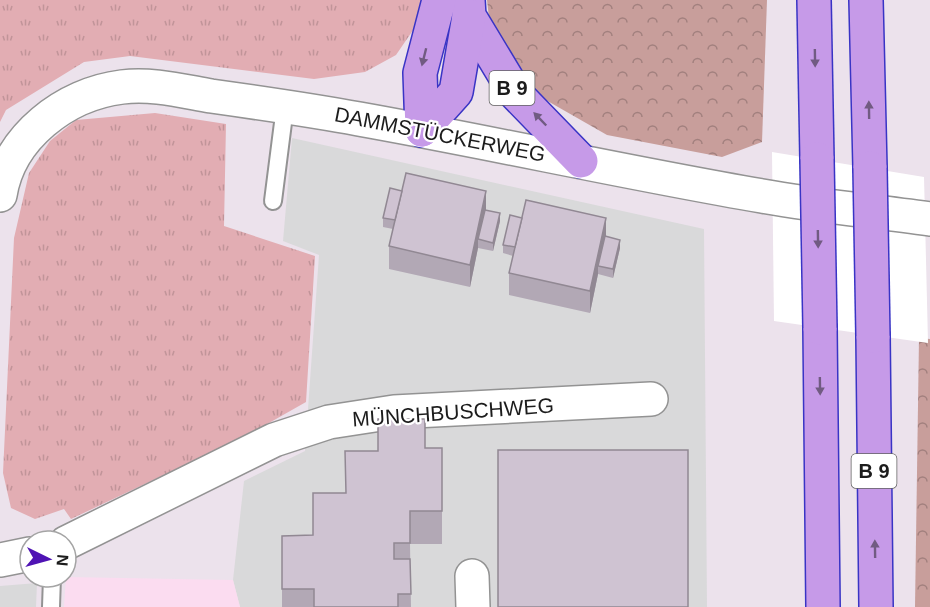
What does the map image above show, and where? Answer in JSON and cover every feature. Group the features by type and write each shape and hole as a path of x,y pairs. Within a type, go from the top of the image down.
{"highway":[{"path":"422,130 420,73 439,0"},
{"name":"B 9","path":"814,0 823,607"},
{"name":"B 9","path":"866,0 876,607"},
{"name":"B 9","path":"422,130 456,92 469,8"},
{"name":"B 9","path":"469,8 516,94 581,161"}],"street":[{"name":"DAMMSTÜCKERWEG","path":"0,195 2,183 17,150 41,122 74,102 104,91 141,85 285,106 422,130 764,197 930,219"},
{"name":"MÜNCHBUSCHWEG","path":"78,537 274,440 329,422 394,412 651,399"},
{"path":"0,560 18,556"}],"lane":[{"path":"273,201 285,106"},
{"path":"51,607 52,589"}],"shaded area":[{"path":"292,138 704,229 707,607 240,607 233,580 244,481 305,451 319,255 283,241"},
{"path":"78,577 233,580 240,607 64,607 65,589 78,589"},
{"path":"18,585 18,589 37,589 36,607 0,607 0,586"}],"green space":[{"path":"0,0 427,0 420,20 396,55 365,72 314,79 130,56 84,62 6,110 0,122"},
{"path":"487,0 767,0 762,142 722,157 607,135 530,91 489,18"},
{"path":"155,113 226,124 224,226 315,256 306,402 246,436 71,519 64,509 35,519 11,508 3,473 14,238 29,173 50,141 76,120"},
{"path":"919,338 930,339 930,607 915,607"}],"pier":[{"path":"772,152 924,177 928,343 774,321"}],"building":[{"path":"406,173 486,191 470,265 389,246"},
{"path":"390,188 402,191 395,220 383,218"},
{"path":"526,200 606,218 590,291 509,273"},
{"path":"485,210 500,213 493,243 478,239"},
{"path":"510,215 522,218 515,247 503,245"},
{"path":"605,236 620,240 613,269 598,266"},
{"path":"378,419 425,419 425,448 442,448 442,511 410,511 410,543 394,543 394,559 410,559 411,594 398,594 398,607 314,607 314,589 282,589 282,536 313,535 313,493 346,493 345,451 378,451"},
{"path":"498,450 688,450 688,607 498,607"}]}
